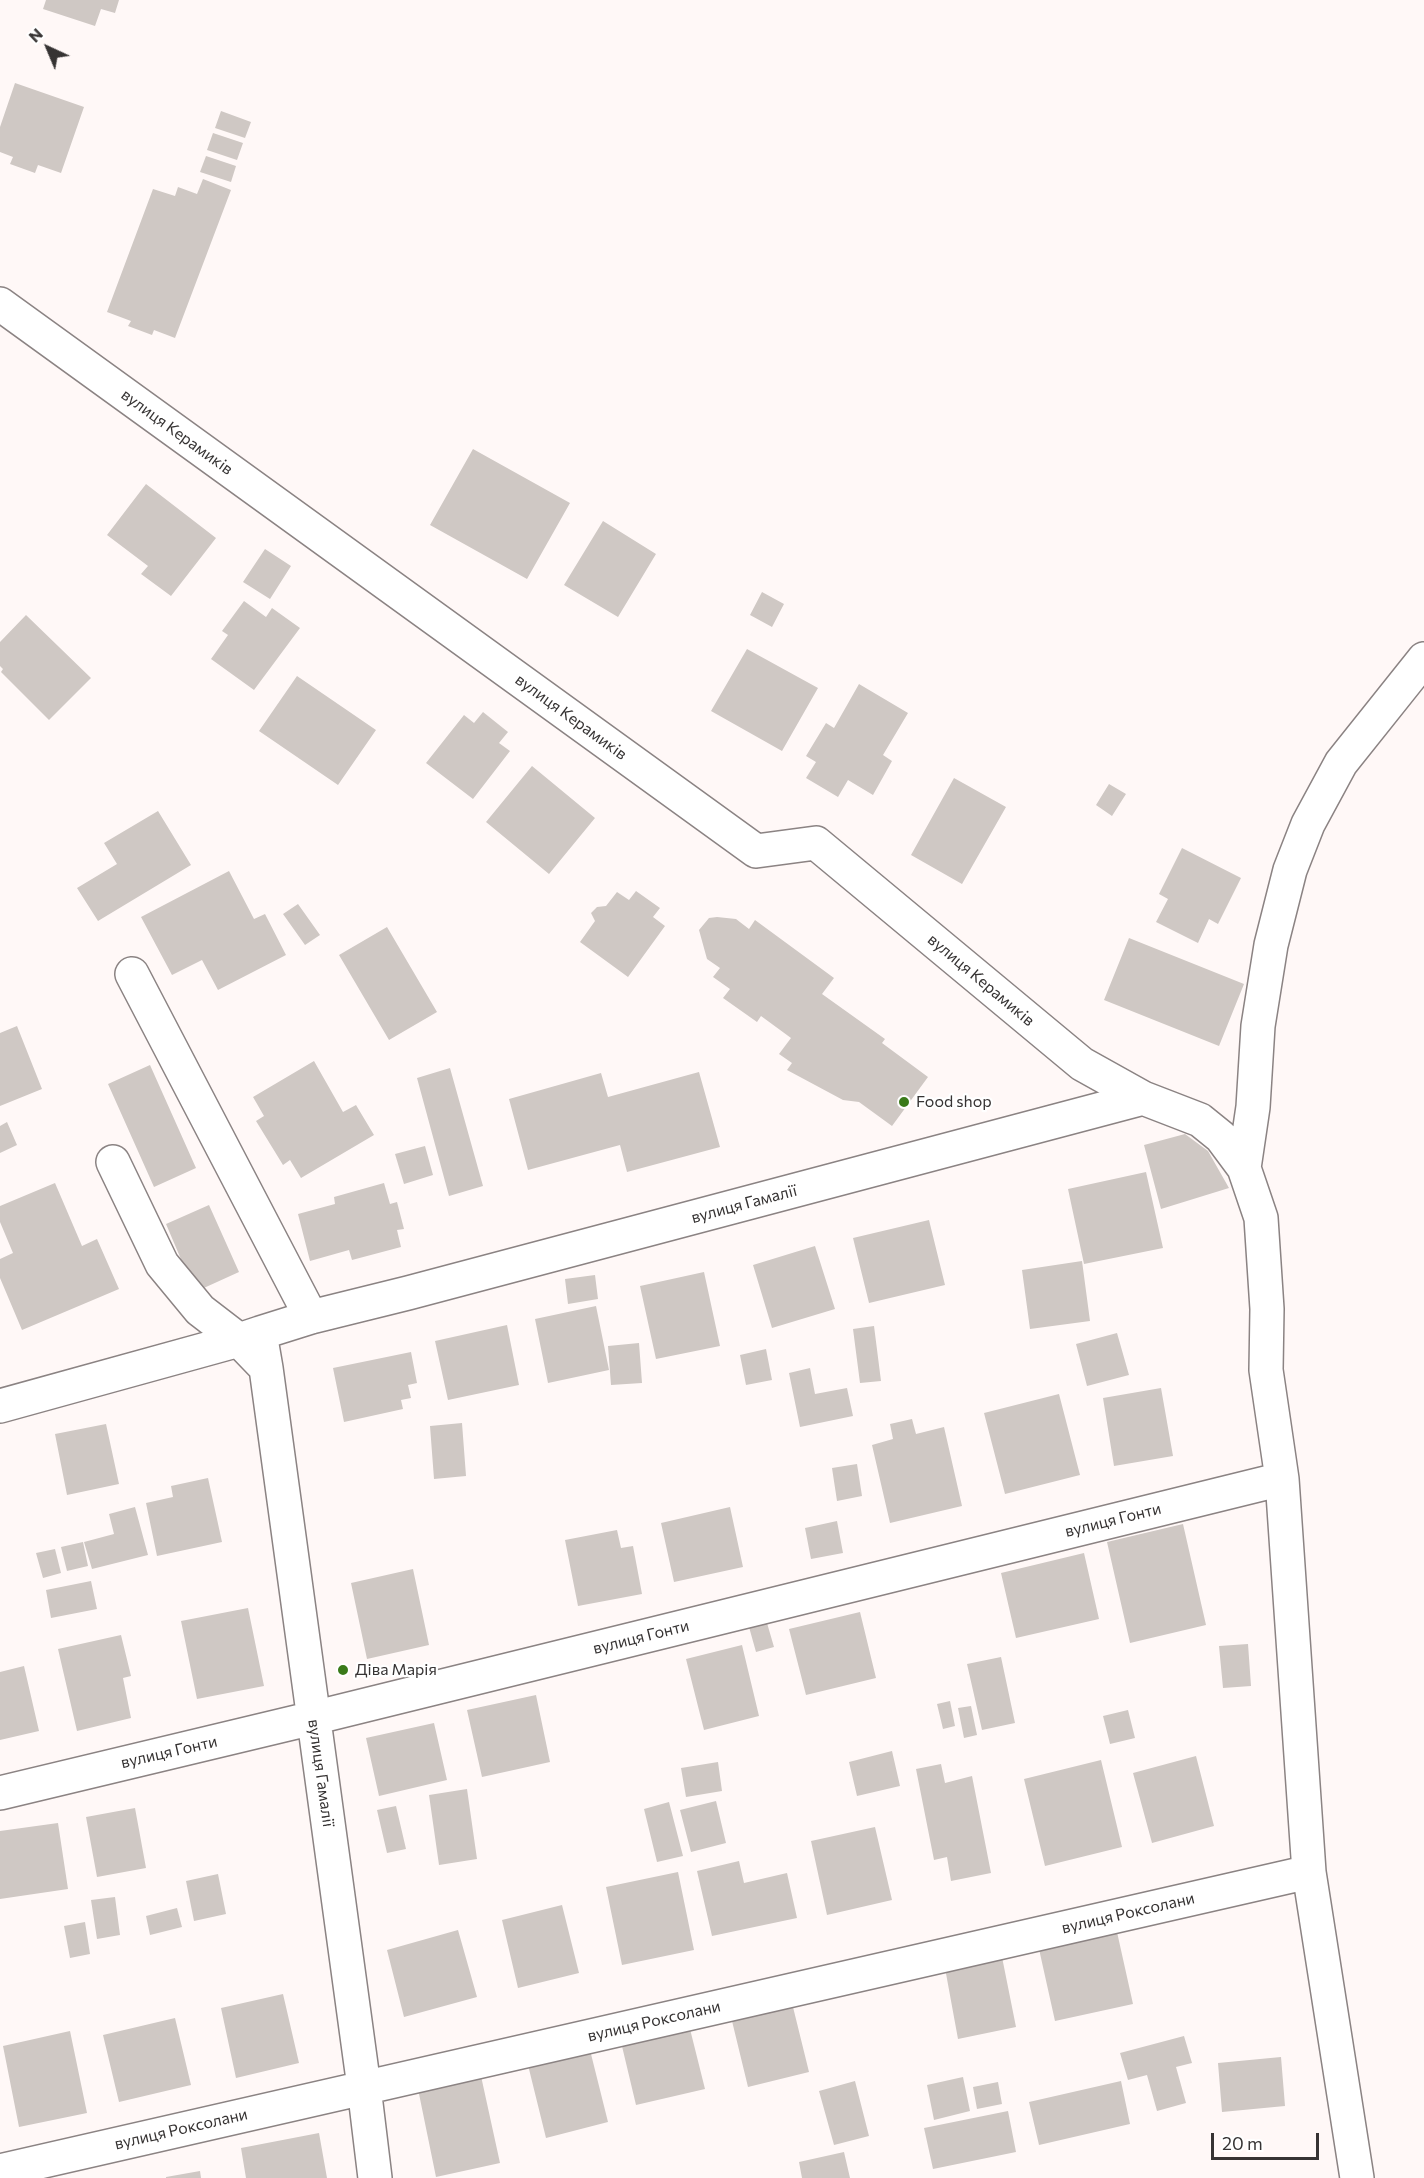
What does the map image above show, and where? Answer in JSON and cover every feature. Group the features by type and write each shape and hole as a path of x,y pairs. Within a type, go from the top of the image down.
{"street":[{"name":"вулиця Керамиків","path":"0,304 756,851 816,843 1082,1064 1143,1098"},
{"path":"1244,1168 1253,1107 1259,1015 1271,945 1290,870 1308,825 1341,763 1424,659"},
{"path":"132,974 312,1317"},
{"path":"1143,1098 1200,1120 1221,1137 1244,1168 1261,1218 1267,1309 1266,1370 1282,1479 1309,1872 1357,2178"},
{"name":"вулиця Гамалії","path":"0,1406 312,1317 1143,1098"},
{"path":"113,1161 162,1264 200,1310 249,1336"},
{"name":"вулиця Гамалії","path":"249,1336 266,1368 375,2178"},
{"name":"вулиця Гонти","path":"0,1792 314,1718 1282,1479"},
{"name":"вулиця Роксолани","path":"0,2171 1309,1872"}],"building":[{"path":"46,0 119,0 115,13 101,9 95,26 43,9"},
{"path":"15,83 84,107 61,173 38,165 35,173 10,164 13,157 0,152 0,127"},
{"path":"221,111 251,122 245,138 215,128"},
{"path":"213,133 243,143 237,160 207,150"},
{"path":"206,156 236,166 231,182 200,172"},
{"path":"203,179 231,190 175,338 154,330 152,335 128,326 131,321 107,312 153,189 175,196 178,187 197,194"},
{"path":"473,449 570,503 527,579 430,525"},
{"path":"146,484 216,538 171,596 141,574 148,566 107,535"},
{"path":"603,521 656,554 618,617 564,585"},
{"path":"265,549 291,566 270,599 243,582"},
{"path":"762,592 784,604 772,627 750,615"},
{"path":"244,601 266,617 272,608 300,628 254,690 211,659 228,635 222,631"},
{"path":"26,615 91,678 49,720 1,672 3,669 0,666 0,642"},
{"path":"747,649 818,688 782,751 711,711"},
{"path":"297,676 376,730 338,785 259,731"},
{"path":"859,684 908,713 883,755 892,761 873,795 848,780 838,797 806,778 816,762 806,756 826,723 834,728"},
{"path":"483,712 508,732 499,743 510,751 473,799 426,763 464,715 474,723"},
{"path":"532,766 595,818 549,874 486,822"},
{"path":"954,778 1006,807 962,884 911,855"},
{"path":"1109,784 1126,794 1112,816 1096,805"},
{"path":"158,811 191,865 98,921 77,888 117,864 104,843"},
{"path":"1182,848 1241,878 1218,924 1209,919 1198,943 1156,922 1168,899 1159,894"},
{"path":"229,871 254,919 265,914 286,955 218,990 202,960 172,975 141,917"},
{"path":"636,891 660,908 653,917 665,926 628,977 580,942 595,921 591,913 597,907 606,906 617,892 629,900"},
{"path":"298,904 320,935 305,945 283,914"},
{"path":"709,918 736,919 749,929 755,920 834,978 822,994 885,1039 882,1043 928,1077 892,1126 859,1102 843,1100 787,1070 792,1063 779,1054 791,1038 761,1016 757,1022 723,998 730,989 713,977 720,968 707,959 699,930"},
{"path":"387,927 437,1012 389,1040 339,955"},
{"path":"1129,938 1244,984 1219,1046 1104,1000"},
{"path":"17,1026 42,1089 0,1106 0,1033"},
{"path":"314,1061 343,1112 356,1105 374,1135 301,1178 290,1160 283,1165 256,1121 264,1116 253,1097"},
{"path":"150,1065 196,1168 154,1187 108,1084"},
{"path":"450,1068 483,1186 449,1196 417,1078"},
{"path":"699,1072 720,1147 627,1172 620,1145 528,1170 509,1099 601,1073 608,1097"},
{"path":"7,1122 17,1145 0,1153 0,1126"},
{"path":"1185,1134 1208,1151 1229,1188 1161,1209 1144,1145"},
{"path":"425,1146 433,1175 404,1184 395,1154"},
{"path":"1146,1172 1163,1248 1084,1264 1068,1189"},
{"path":"55,1183 82,1246 97,1239 119,1289 22,1330 0,1278 0,1259 13,1253 0,1222 0,1206"},
{"path":"384,1183 390,1204 397,1202 404,1229 397,1230 401,1247 352,1260 349,1250 310,1261 298,1214 335,1204 334,1197"},
{"path":"209,1205 239,1272 195,1292 166,1224"},
{"path":"929,1220 945,1285 869,1303 853,1238"},
{"path":"815,1246 835,1309 772,1328 753,1265"},
{"path":"1082,1261 1090,1321 1030,1329 1022,1270"},
{"path":"704,1272 720,1346 656,1359 640,1286"},
{"path":"595,1275 598,1299 568,1304 565,1279"},
{"path":"596,1306 609,1370 548,1383 535,1319"},
{"path":"507,1325 519,1385 448,1400 435,1341"},
{"path":"874,1326 881,1381 860,1383 853,1329"},
{"path":"1117,1333 1129,1375 1087,1386 1076,1344"},
{"path":"639,1343 642,1383 611,1385 608,1346"},
{"path":"766,1349 772,1380 746,1385 740,1355"},
{"path":"411,1352 417,1383 408,1385 411,1398 401,1400 403,1409 344,1422 333,1368"},
{"path":"810,1368 815,1394 847,1388 853,1416 800,1427 789,1373"},
{"path":"1161,1388 1173,1456 1114,1466 1103,1398"},
{"path":"1059,1394 1080,1475 1005,1494 984,1413"},
{"path":"912,1419 916,1434 944,1427 962,1506 890,1523 872,1445 893,1439 890,1424"},
{"path":"462,1423 466,1476 434,1479 430,1426"},
{"path":"106,1424 119,1484 67,1495 55,1434"},
{"path":"857,1464 862,1496 837,1501 832,1468"},
{"path":"208,1478 222,1542 157,1556 146,1503 173,1497 171,1486"},
{"path":"135,1507 148,1555 92,1569 84,1542 114,1534 109,1514"},
{"path":"730,1507 743,1567 674,1582 661,1523"},
{"path":"837,1521 843,1553 811,1559 805,1528"},
{"path":"1183,1524 1206,1625 1130,1643 1107,1542"},
{"path":"617,1530 621,1548 633,1546 642,1594 578,1606 565,1540"},
{"path":"83,1542 88,1566 67,1571 61,1547"},
{"path":"55,1549 61,1573 43,1578 36,1553"},
{"path":"1084,1553 1099,1619 1016,1638 1001,1573"},
{"path":"413,1569 429,1645 367,1659 351,1583"},
{"path":"91,1581 97,1609 51,1618 46,1590"},
{"path":"248,1608 264,1686 197,1699 181,1621"},
{"path":"860,1612 876,1678 806,1695 789,1629"},
{"path":"767,1623 774,1647 756,1652 749,1627"},
{"path":"121,1635 131,1676 123,1678 131,1718 77,1731 58,1649"},
{"path":"1248,1644 1251,1686 1223,1688 1219,1646"},
{"path":"742,1645 759,1716 704,1730 686,1659"},
{"path":"1001,1657 1015,1723 982,1730 967,1664"},
{"path":"24,1666 39,1731 0,1740 0,1672"},
{"path":"536,1695 550,1762 482,1777 467,1710"},
{"path":"950,1701 955,1726 943,1729 937,1704"},
{"path":"971,1706 977,1735 964,1738 958,1708"},
{"path":"1128,1710 1135,1738 1110,1744 1103,1716"},
{"path":"434,1723 447,1780 379,1796 366,1738"},
{"path":"892,1751 900,1786 857,1796 849,1762"},
{"path":"1196,1756 1214,1826 1152,1843 1133,1773"},
{"path":"1101,1760 1122,1847 1045,1866 1024,1779"},
{"path":"718,1762 722,1791 686,1797 681,1768"},
{"path":"941,1764 945,1783 972,1776 991,1873 951,1881 947,1857 934,1860 916,1769"},
{"path":"467,1789 477,1859 439,1865 429,1795"},
{"path":"716,1801 726,1843 691,1852 680,1810"},
{"path":"669,1802 683,1856 657,1862 644,1809"},
{"path":"396,1806 406,1849 387,1853 377,1810"},
{"path":"135,1808 146,1868 97,1877 86,1817"},
{"path":"58,1823 68,1889 0,1899 0,1831"},
{"path":"875,1827 892,1900 827,1915 811,1841"},
{"path":"739,1861 744,1883 787,1873 797,1918 712,1936 697,1871"},
{"path":"678,1872 694,1950 622,1965 606,1887"},
{"path":"218,1874 226,1914 194,1921 186,1881"},
{"path":"115,1897 120,1935 97,1939 91,1900"},
{"path":"562,1905 579,1973 518,1988 502,1920"},
{"path":"177,1908 182,1927 150,1935 146,1916"},
{"path":"85,1922 90,1954 70,1958 64,1926"},
{"path":"458,1930 477,1997 404,2017 387,1950"},
{"path":"1117,1932 1133,2004 1055,2021 1039,1949"},
{"path":"1002,1957 1016,2027 958,2039 945,1968"},
{"path":"283,1994 299,2063 236,2078 221,2008"},
{"path":"793,2007 809,2072 748,2087 732,2021"},
{"path":"175,2018 191,2085 119,2102 103,2035"},
{"path":"689,2025 705,2089 636,2105 621,2042"},
{"path":"70,2031 87,2113 19,2127 3,2046"},
{"path":"1184,2036 1192,2063 1176,2067 1186,2103 1157,2111 1147,2075 1128,2080 1120,2053"},
{"path":"589,2046 608,2122 546,2138 527,2061"},
{"path":"1281,2057 1285,2106 1222,2112 1218,2063"},
{"path":"481,2076 500,2163 436,2177 418,2089"},
{"path":"963,2077 970,2111 934,2120 927,2085"},
{"path":"855,2081 869,2136 834,2145 819,2091"},
{"path":"1121,2081 1130,2124 1039,2145 1029,2102"},
{"path":"998,2082 1002,2104 977,2109 973,2087"},
{"path":"1008,2111 1016,2152 933,2169 924,2128"},
{"path":"319,2133 327,2178 246,2178 241,2148"},
{"path":"844,2152 850,2178 802,2178 799,2162"},
{"path":"200,2171 201,2178 166,2178 166,2177"}],"place":[{"name":"Food shop","path":"904,1102"},
{"name":"Діва Марія","path":"343,1670"}]}
